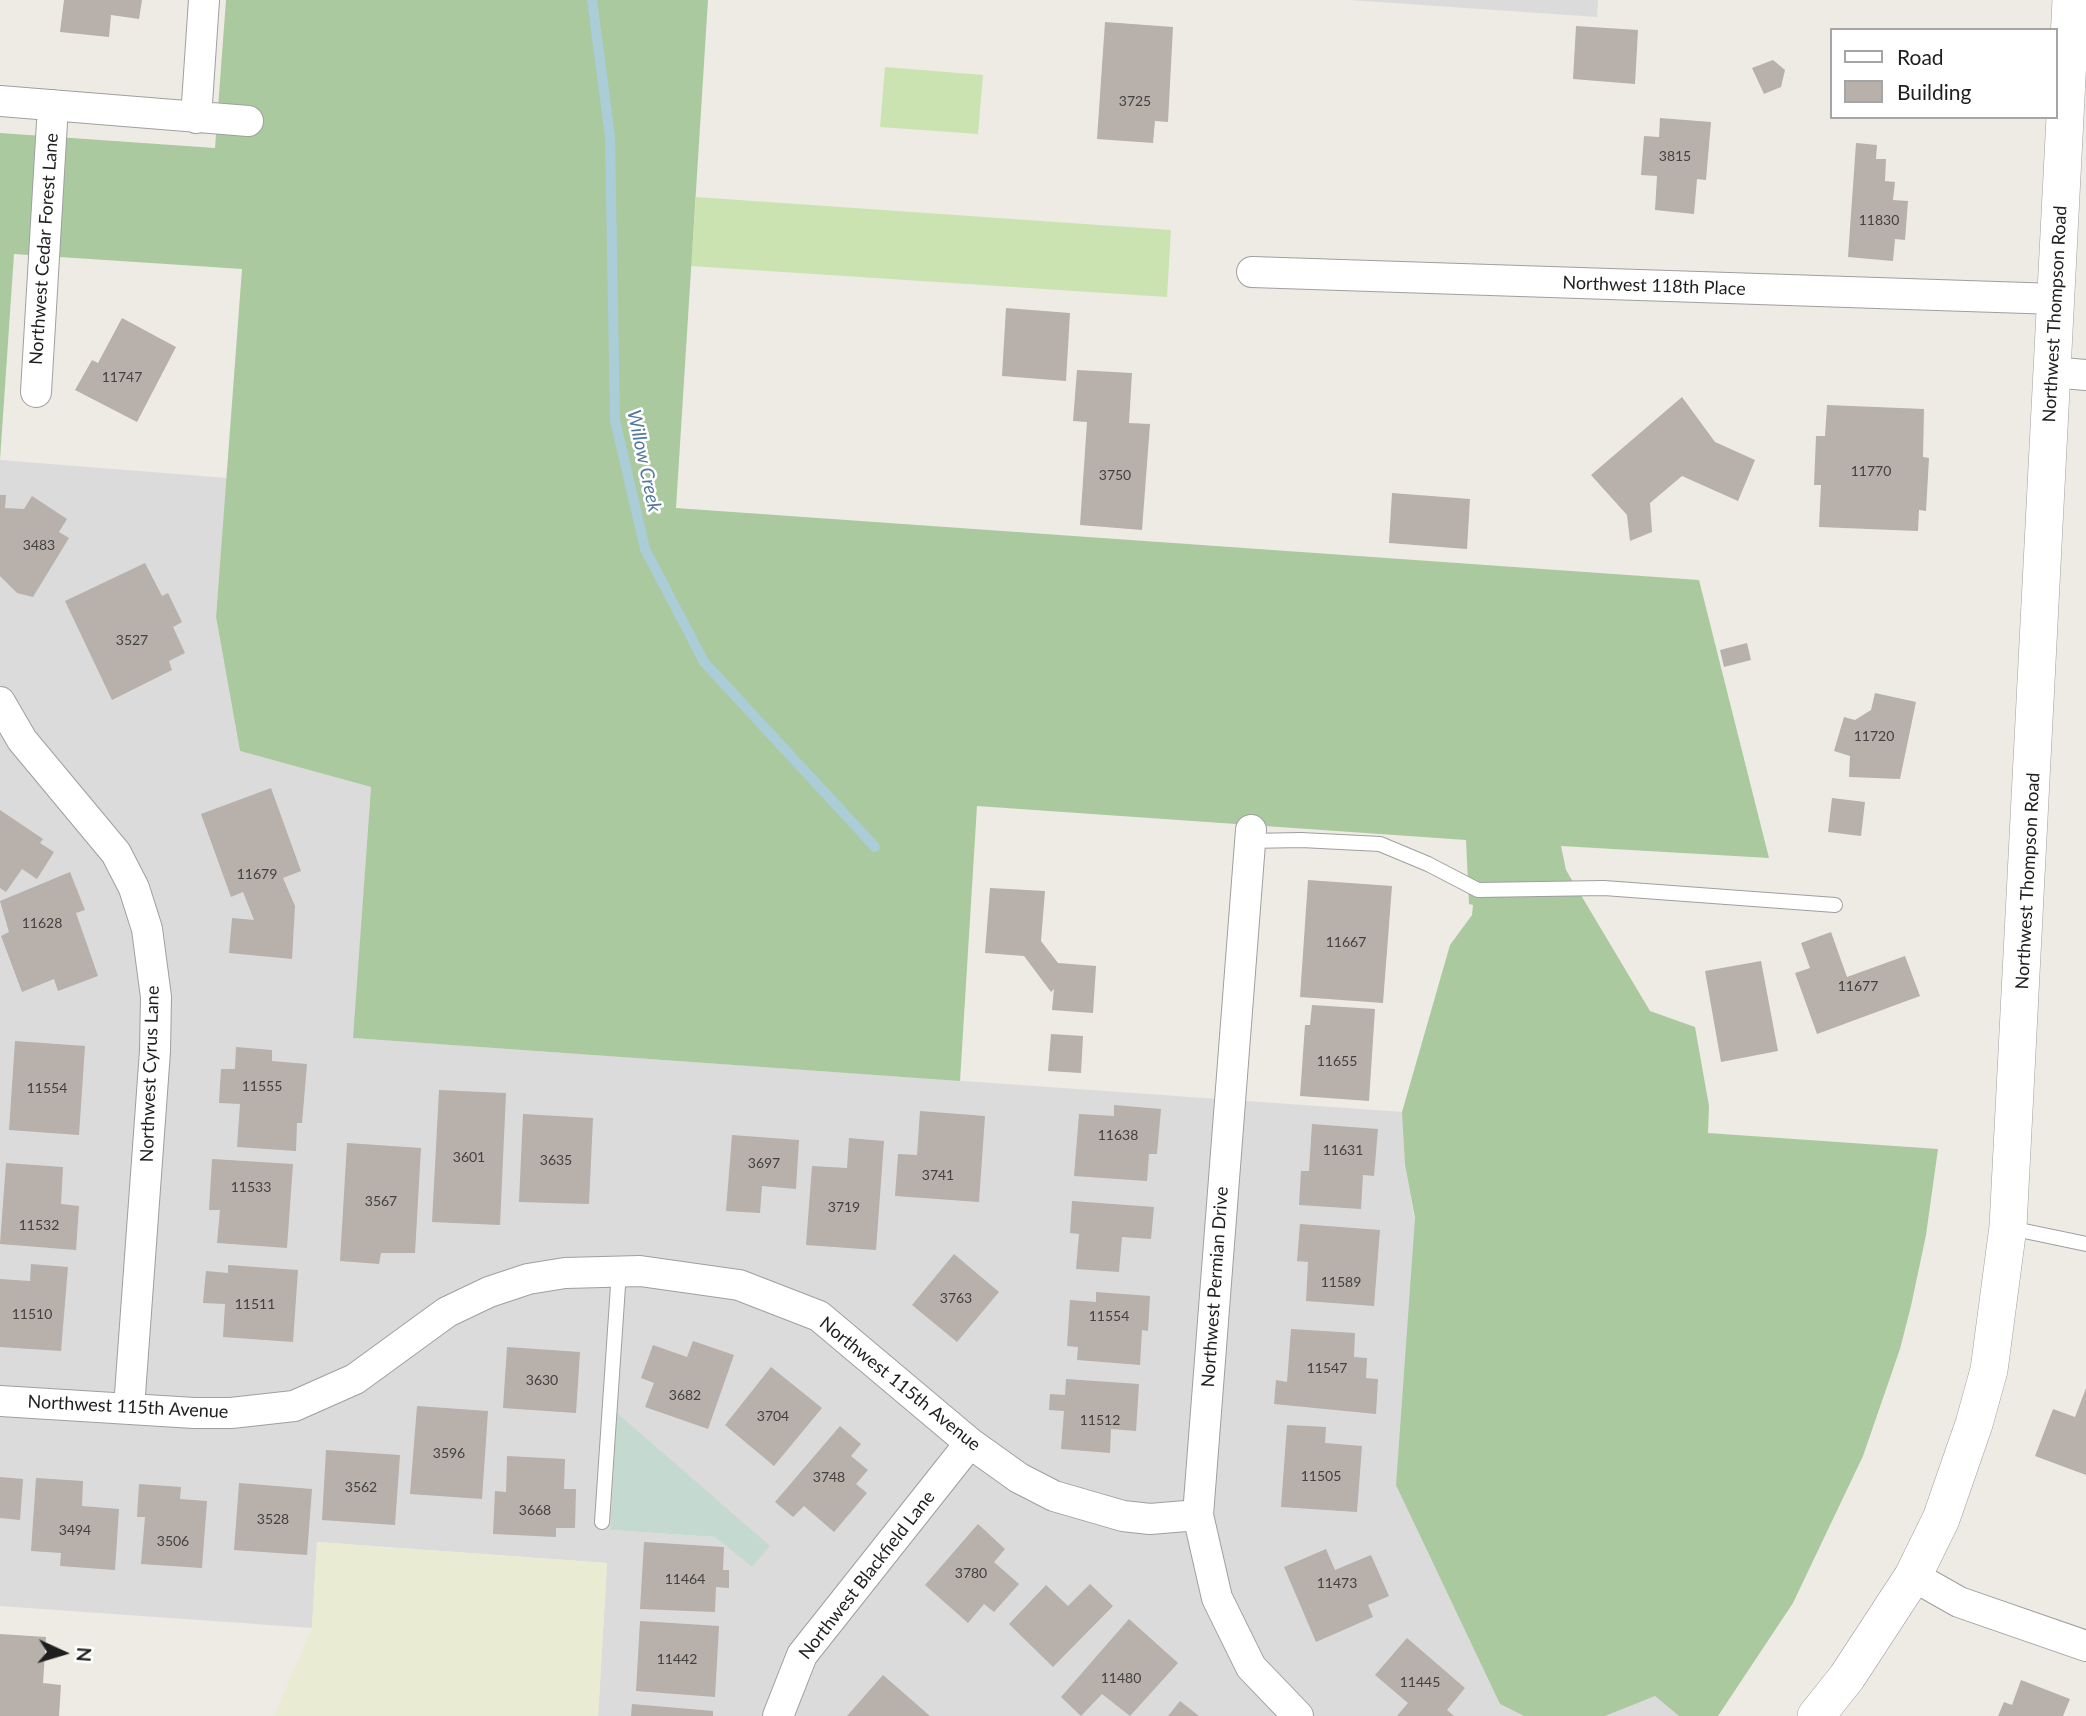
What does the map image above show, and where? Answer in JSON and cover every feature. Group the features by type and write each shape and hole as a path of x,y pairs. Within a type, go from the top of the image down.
{"street":[{"path":"196,118 204,0"},
{"name":"Northwest Thompson Road","path":"1816,1716 1847,1677 1913,1576 1941,1519 1974,1424 1989,1370 2008,1227 2069,374 2056,299 2071,0"},
{"path":"0,101 248,121"},
{"name":"Northwest Cedar Forest Lane","path":"36,392 53,105"},
{"name":"Northwest 118th Place","path":"1252,272 2056,299"},
{"name":"Northwest Cyrus Lane","path":"0,702 30,751 116,853 134,888 149,941 156,997 155,1051 129,1408"},
{"name":"Northwest Permian Drive","path":"1250,835 1198,1515 1217,1598 1245,1656 1251,1667 1298,1716"},
{"name":"Northwest 115th Avenue","path":"0,1401 232,1413 294,1406 355,1379 447,1312 489,1293 540,1277 619,1271 703,1278 739,1285 819,1316 970,1443 1019,1478 1084,1507 1150,1519 1198,1515"},
{"name":"Northwest Blackfield Lane","path":"778,1716 802,1654 970,1443"},
{"path":"1913,1576 1959,1602 2086,1646"}],"lane":[{"path":"1250,835 1380,844 1428,864 1478,890 1604,888 1835,905"},
{"path":"2008,1227 2086,1244"},
{"path":"602,1522 619,1271"}],"shaded area":[{"path":"1349,0 1598,0 1597,17"},
{"path":"0,460 227,478 216,617 240,751 371,787 354,1038 1403,1112 1405,1165 1500,1704 1524,1716 598,1716 607,1563 317,1542 312,1628 0,1606","holes":["618,1414 752,1567 716,1537 610,1530"]},
{"path":"1655,1695 1679,1716 1605,1716"}],"green space":[{"path":"226,0 708,0 676,508 1699,580 1769,858 1561,846 1566,870 1650,1011 1695,1027 1709,1106 1708,1133 1938,1149 1926,1235 1911,1306 1900,1349 1863,1456 1793,1603 1718,1716 1679,1716 1655,1696 1605,1716 1524,1716 1500,1704 1396,1485 1415,1218 1405,1165 1402,1112 1450,945 1472,915 1473,905 1469,904 1466,840 977,806 960,1081 353,1038 371,787 240,751 216,617 242,269 14,254 0,460 0,133 215,148"},
{"path":"885,67 983,75 978,134 880,127"},
{"path":"696,197 1171,230 1167,297 691,266"},
{"path":"617,1413 770,1546 752,1567 715,1537 610,1530"},
{"path":"317,1542 607,1563 598,1716 274,1716 312,1628"}],"building":[{"path":"64,0 142,0 139,19 111,15 109,37 60,32"},
{"path":"1105,22 1173,27 1168,122 1155,121 1153,143 1097,139"},
{"path":"1576,26 1638,30 1635,84 1573,79"},
{"path":"1773,60 1785,70 1781,87 1764,94 1752,68"},
{"path":"1660,118 1711,122 1706,180 1697,179 1694,214 1655,210 1657,176 1641,175 1644,136 1659,137"},
{"path":"1856,143 1877,145 1876,159 1886,159 1885,181 1895,182 1893,200 1908,201 1905,240 1895,239 1893,261 1848,257"},
{"path":"1006,308 1070,313 1066,381 1002,376"},
{"path":"122,318 176,347 137,422 75,390 92,360 98,363"},
{"path":"1077,370 1132,373 1129,423 1150,424 1142,530 1080,525 1087,422 1073,421"},
{"path":"1682,397 1715,442 1755,460 1738,501 1682,476 1650,503 1652,532 1630,541 1627,515 1591,475"},
{"path":"1827,405 1924,409 1923,457 1929,458 1926,511 1919,510 1918,531 1819,527 1821,485 1814,485 1816,436 1825,436"},
{"path":"1392,493 1470,499 1467,549 1389,543"},
{"path":"0,495 6,495 5,508 24,509 32,496 67,519 59,532 69,538 33,597 17,593 0,576"},
{"path":"145,563 162,596 168,593 182,622 173,627 185,653 169,661 172,670 112,700 65,601"},
{"path":"1747,643 1751,660 1724,667 1720,650"},
{"path":"1875,693 1916,702 1900,779 1849,777 1850,756 1834,751 1844,717 1855,720 1871,710"},
{"path":"271,788 301,871 283,878 295,906 292,959 229,953 232,918 254,920 243,892 231,897 201,814"},
{"path":"1832,798 1865,802 1861,836 1828,832"},
{"path":"0,810 43,839 40,843 54,852 37,879 22,869 6,892 0,888"},
{"path":"70,872 85,910 76,913 98,976 58,991 54,979 22,992 1,936 9,932 0,901"},
{"path":"1308,880 1392,886 1383,1003 1300,997"},
{"path":"990,888 1045,891 1041,941 1058,963 1096,966 1093,1013 1052,1010 1054,989 1051,992 1024,956 985,953"},
{"path":"1831,932 1847,977 1905,956 1920,996 1817,1034 1795,973 1810,968 1801,943"},
{"path":"1761,961 1778,1051 1721,1062 1705,971"},
{"path":"1312,1005 1375,1009 1369,1101 1300,1096 1305,1025 1310,1025"},
{"path":"1051,1034 1083,1036 1081,1073 1048,1071"},
{"path":"15,1041 85,1046 79,1135 9,1130"},
{"path":"236,1047 272,1050 272,1061 307,1064 302,1123 297,1123 296,1151 237,1147 240,1104 219,1103 221,1069 235,1069"},
{"path":"439,1090 506,1093 500,1225 432,1222"},
{"path":"1114,1105 1161,1109 1157,1154 1149,1154 1147,1181 1074,1176 1079,1114 1114,1116"},
{"path":"920,1111 985,1116 979,1202 895,1196 898,1154 917,1155"},
{"path":"523,1114 593,1118 589,1204 519,1202"},
{"path":"1312,1124 1378,1129 1374,1176 1363,1175 1361,1209 1299,1205 1301,1171 1309,1171"},
{"path":"732,1135 799,1140 796,1189 762,1186 760,1213 726,1211"},
{"path":"849,1138 884,1141 876,1250 806,1245 812,1166 847,1168"},
{"path":"347,1143 421,1148 415,1253 381,1253 379,1264 340,1261"},
{"path":"212,1159 293,1164 287,1248 217,1243 220,1210 209,1210"},
{"path":"6,1163 63,1167 61,1204 79,1206 76,1250 0,1244"},
{"path":"1072,1201 1154,1207 1151,1239 1122,1237 1119,1272 1076,1269 1079,1234 1070,1233"},
{"path":"1300,1224 1380,1230 1374,1306 1306,1301 1308,1262 1297,1261"},
{"path":"954,1254 999,1292 957,1342 912,1305"},
{"path":"31,1264 68,1267 61,1351 0,1347 0,1279 30,1281"},
{"path":"228,1265 298,1270 293,1342 223,1337 225,1304 203,1303 206,1271 228,1273"},
{"path":"1096,1292 1150,1296 1148,1331 1142,1330 1140,1365 1077,1360 1078,1347 1067,1346 1070,1300 1096,1302"},
{"path":"1291,1329 1355,1333 1354,1357 1367,1358 1366,1378 1378,1379 1376,1414 1274,1404 1276,1380 1287,1382"},
{"path":"693,1341 734,1355 708,1429 645,1407 654,1383 641,1378 653,1345 687,1357"},
{"path":"507,1347 580,1352 576,1413 503,1408"},
{"path":"771,1367 822,1408 774,1466 725,1425"},
{"path":"1066,1379 1139,1384 1136,1431 1111,1429 1110,1453 1061,1449 1064,1411 1049,1410 1050,1394 1065,1395"},
{"path":"2086,1388 2086,1475 2035,1456 2053,1409 2075,1417"},
{"path":"417,1406 488,1411 482,1499 410,1494"},
{"path":"1287,1425 1326,1427 1325,1443 1362,1446 1357,1512 1281,1507"},
{"path":"840,1426 861,1444 851,1456 868,1470 856,1484 867,1493 834,1532 804,1506 793,1517 775,1502"},
{"path":"326,1450 400,1455 395,1525 322,1520"},
{"path":"507,1456 565,1459 564,1489 576,1489 575,1528 556,1528 556,1537 493,1534 495,1491 506,1492"},
{"path":"0,1477 23,1479 20,1520 0,1518"},
{"path":"36,1478 83,1481 82,1506 119,1509 115,1570 60,1566 61,1553 31,1551"},
{"path":"239,1483 312,1489 307,1555 234,1550"},
{"path":"139,1484 181,1487 180,1499 207,1501 202,1568 141,1564 145,1517 137,1517"},
{"path":"978,1524 1005,1549 994,1562 1019,1584 994,1612 984,1604 968,1623 925,1585"},
{"path":"644,1542 724,1547 723,1570 729,1570 729,1588 716,1587 715,1612 640,1609"},
{"path":"1326,1549 1335,1570 1371,1555 1389,1596 1368,1605 1373,1617 1316,1642 1284,1567"},
{"path":"1090,1584 1113,1606 1053,1667 1009,1624 1046,1585 1068,1606"},
{"path":"1129,1619 1178,1663 1130,1716 1102,1694 1081,1716 1061,1697"},
{"path":"640,1621 719,1626 715,1697 636,1691"},
{"path":"0,1634 46,1637 43,1683 61,1685 59,1716 0,1716"},
{"path":"1407,1638 1465,1688 1447,1710 1454,1716 1397,1716 1408,1703 1375,1675"},
{"path":"883,1675 930,1716 847,1716"},
{"path":"2021,1680 2070,1699 2063,1716 1998,1716 2004,1702 2012,1705"},
{"path":"1180,1701 1199,1716 1168,1716"},
{"path":"632,1704 713,1711 713,1716 631,1716"}],"waterway":[{"name":"Willow Creek","path":"592,0 610,136 615,420 645,549 704,662 875,847"}]}
